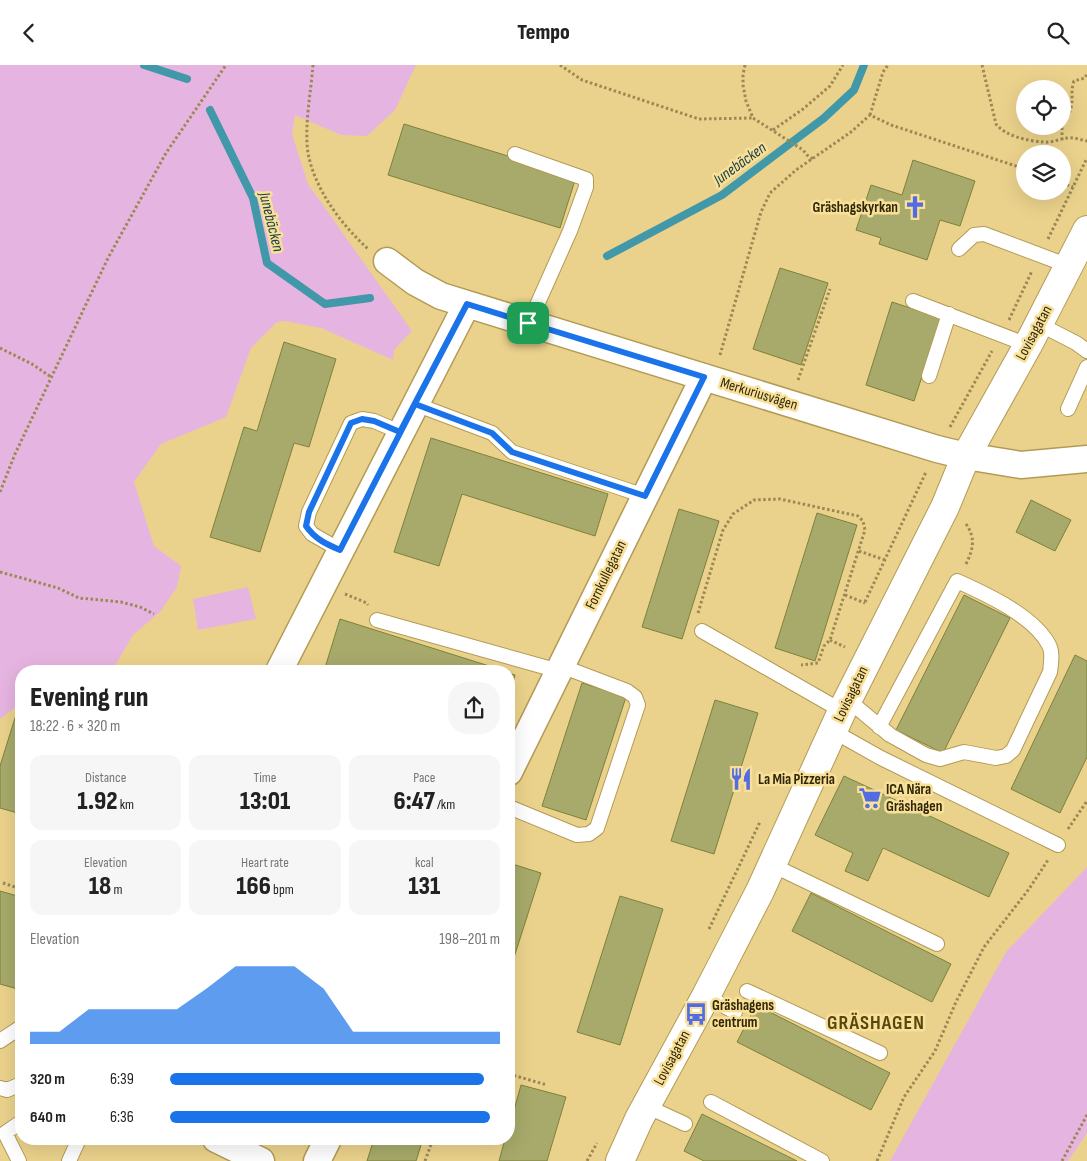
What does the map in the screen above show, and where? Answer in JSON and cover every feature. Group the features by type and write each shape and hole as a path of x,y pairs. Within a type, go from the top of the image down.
{"street":[{"name":"Lovisagatan","path":"620,1161 646,1106 706,996 772,865 841,714 945,507 966,456 1033,335 1087,230"},
{"name":"Merkuriusvägen","path":"387,261 415,282 440,296 937,449 1021,465 1087,459"},
{"path":"281,665 467,304"},
{"name":"Fornkullegatan","path":"515,760 645,496 708,379"},
{"path":"228,1145 261,1161"},
{"path":"317,1161 325,1145"}],"lane":[{"path":"516,154 586,179 586,187 570,231 528,323"},
{"path":"959,249 974,235 984,234 1069,266"},
{"path":"913,301 949,315 1076,343 1087,351"},
{"path":"929,376 949,315"},
{"path":"1068,409 1087,367"},
{"path":"415,404 492,433 512,452 645,496"},
{"path":"340,550 317,538 306,526 309,512 351,423 362,419 374,421 400,432"},
{"path":"702,631 784,678 841,714 879,727 926,755 940,759 964,752 996,758 1006,756 1013,750 1050,672 1050,646 1035,627 1019,613 957,581 879,727"},
{"path":"376,620 560,669 628,691 635,697 638,705 597,828 589,834 577,835 515,809"},
{"path":"841,714 881,758 1058,845"},
{"path":"772,865 937,944"},
{"path":"747,991 880,1053"},
{"path":"706,996 734,1013"},
{"path":"0,1041 15,1031"},
{"path":"0,1088 7,1090 15,1087"},
{"path":"711,1102 822,1161"},
{"path":"646,1106 685,1124"},
{"path":"15,1126 5,1133 19,1161"},
{"path":"69,1161 76,1145"}],"path":[{"path":"0,492 15,454 108,257 166,153 226,65"},
{"path":"313,65 308,125 308,153 316,177 328,203 350,233 370,251 387,261"},
{"path":"560,65 582,81 699,119 753,118 803,150 806,155 813,159"},
{"path":"745,65 743,85 746,101 753,118"},
{"path":"773,130 830,87 843,65"},
{"path":"708,379 761,212 770,193 796,170 851,132 870,115 883,72 888,65"},
{"path":"982,65 983,76 996,124 1000,130 1008,134 1044,142 1077,139 1087,141"},
{"path":"1071,108 1073,99 1071,89 1074,81 1085,78 1087,74"},
{"path":"870,115 891,125 1016,166"},
{"path":"1062,135 1062,140"},
{"path":"790,404 830,289"},
{"path":"0,348 32,364 51,377"},
{"path":"702,631 696,619 723,530 734,514 754,500 780,499 858,516 864,521 865,530 830,640 824,646 818,663 794,665 784,678"},
{"path":"945,507 965,523 971,532 973,544 972,552 957,581"},
{"path":"859,551 885,560"},
{"path":"0,572 58,588 79,598 121,602 140,607 154,614"},
{"path":"322,585 367,603 370,614 376,620"},
{"path":"845,595 865,603"},
{"path":"830,640 845,647"},
{"path":"878,1161 904,1097 935,1051 956,1002 984,947 1029,889 1087,801"},
{"path":"3,883 15,887"},
{"path":"515,1076 547,1085"},
{"path":"1062,1161 1087,1115"},
{"path":"425,1161 431,1145"}],"shaded area":[{"path":"0,65 416,65 395,110 367,136 341,135 295,115 292,134 308,184 412,331 394,350 393,360 321,328 285,321 277,322 251,348 226,417 161,444 134,482 154,546 181,566 177,587 160,612 133,635 116,665 15,665 15,708 0,719"},
{"path":"248,587 256,619 198,630 193,599"},
{"path":"1087,867 1087,1133 1068,1161 890,1161 1006,952"}],"building":[{"path":"404,124 576,177 560,228 388,175"},
{"name":"Gräshagskyrkan","path":"913,160 975,181 960,226 940,220 927,260 879,244 881,238 856,230 871,185 902,195"},
{"path":"780,268 828,283 801,365 753,349"},
{"path":"892,302 941,318 914,401 866,385"},
{"path":"284,342 336,359 309,447 294,443 260,552 210,537 244,427 257,431"},
{"path":"431,438 608,494 595,536 462,494 439,566 394,552"},
{"path":"1031,500 1071,520 1055,551 1016,532"},
{"path":"679,509 719,521 682,639 642,627"},
{"path":"817,513 857,525 815,661 775,648"},
{"path":"964,595 1010,618 943,753 896,730"},
{"path":"340,619 486,665 326,665"},
{"path":"1075,655 1087,661 1087,757 1060,813 1011,789"},
{"path":"582,683 626,697 586,820 542,806"},
{"path":"715,700 758,713 714,854 671,841"},
{"path":"15,718 15,812 0,808 0,766"},
{"path":"844,776 1009,853 989,897 883,848 868,881 845,871 853,853 815,835"},
{"path":"515,865 541,873 515,954"},
{"path":"0,891 15,895 15,988 0,984"},
{"path":"811,893 951,964 932,1002 792,931"},
{"path":"620,896 663,909 620,1045 577,1032"},
{"path":"756,1005 890,1073 871,1110 737,1042"},
{"path":"521,1085 566,1097 547,1161 499,1161 503,1145 515,1145 515,1106"},
{"path":"702,1114 797,1161 704,1161 684,1151"},
{"path":"372,1145 421,1145 416,1161 367,1161"}],"waterway":[{"name":"Junebäcken","path":"144,65 187,79"},
{"name":"Junebäcken","path":"607,256 722,195 824,118 854,90 864,65"},
{"name":"Junebäcken","path":"210,110 253,198 267,263 325,304 370,298"}],"place":[{"name":"Gräshagskyrkan","path":"915,207"},
{"name":"La Mia Pizzeria","path":"741,779"},
{"name":"ICA Nära Gräshagen","path":"870,798"},
{"name":"Gräshagens centrum","path":"696,1014"}],"district":[{"name":"GRÄSHAGEN","path":"876,1023"}],"route":[{"path":"467,304 528,323 704,377 645,496 512,452 492,433 415,404 340,550 312,534 306,526 309,512 351,423 362,419 374,421 400,432 467,304"}]}
